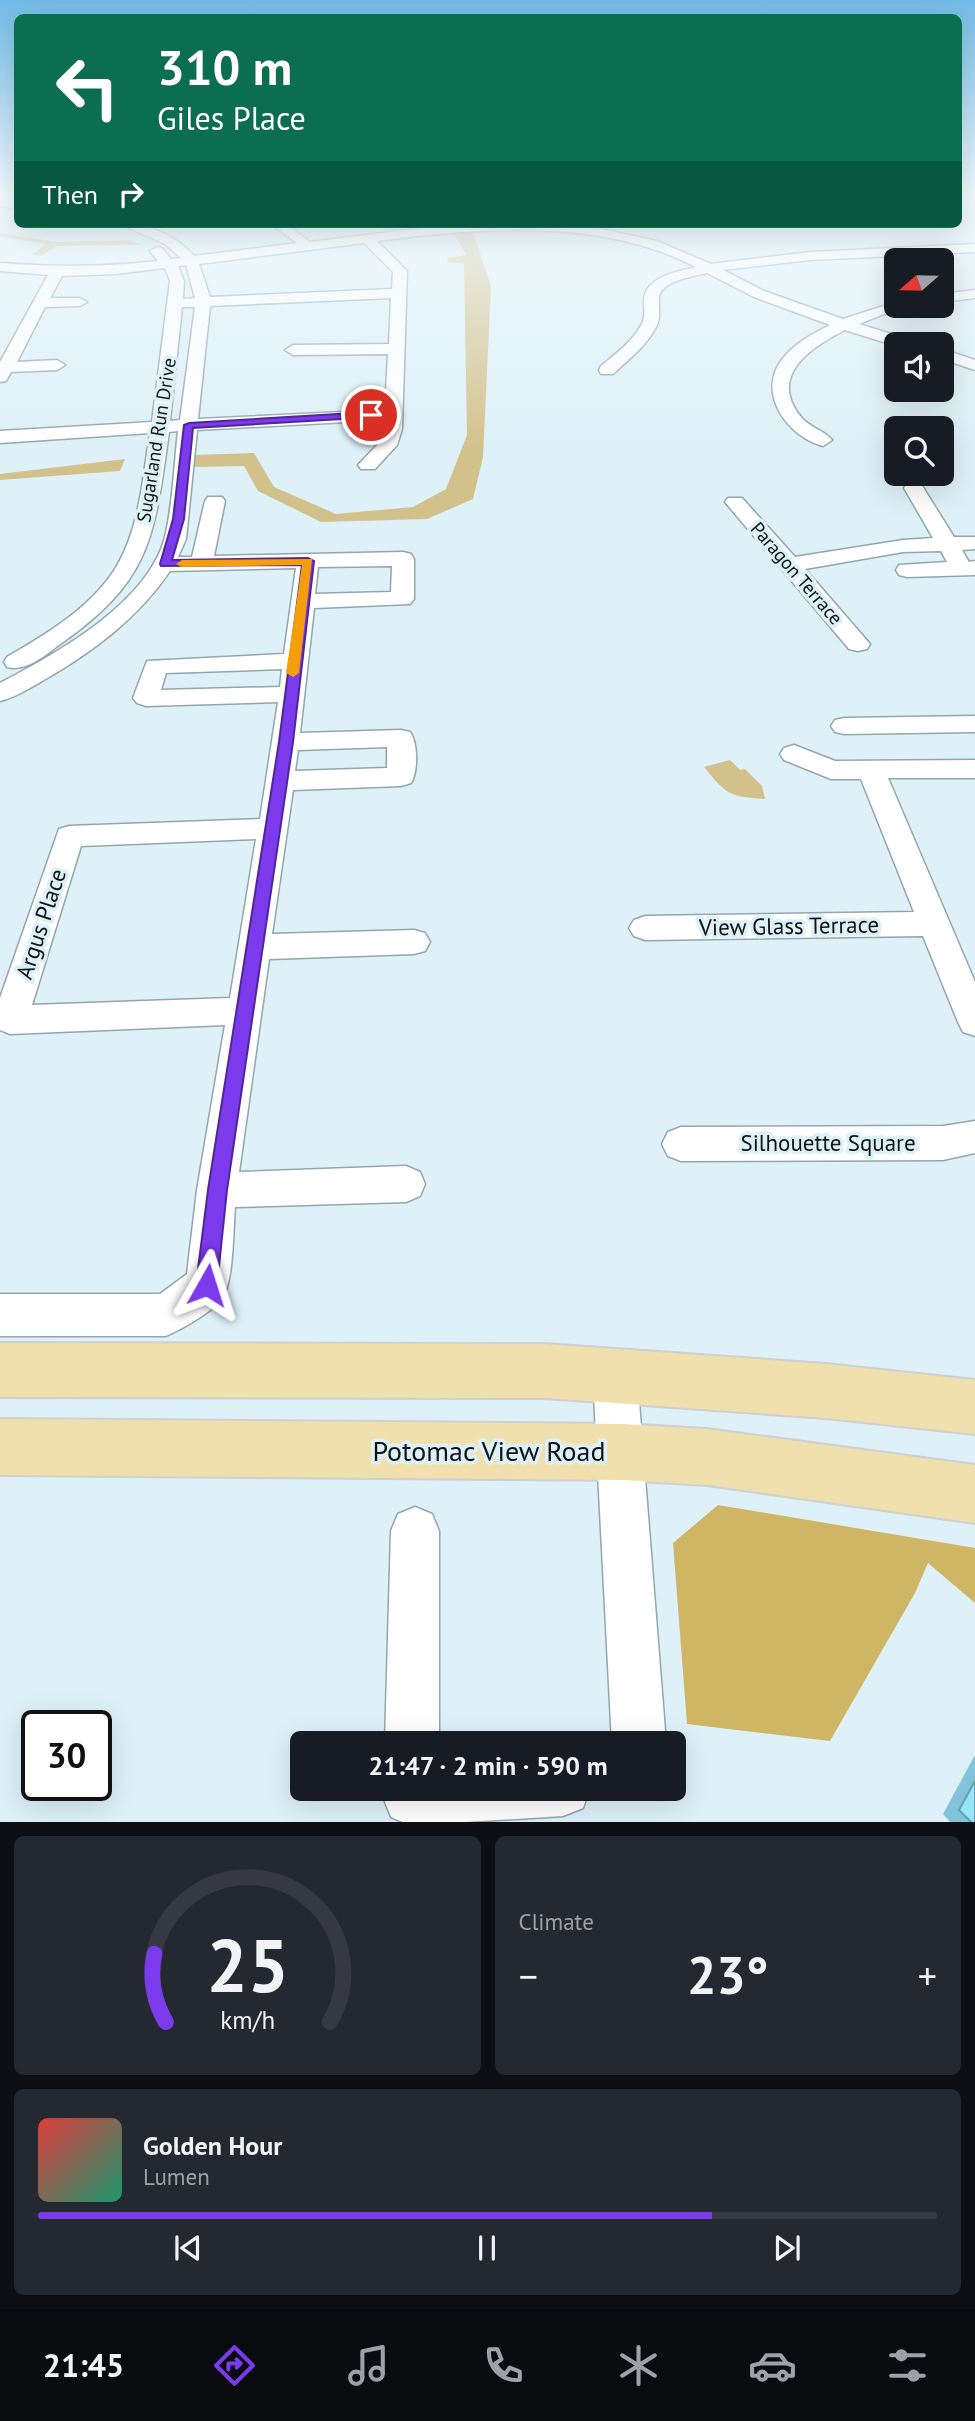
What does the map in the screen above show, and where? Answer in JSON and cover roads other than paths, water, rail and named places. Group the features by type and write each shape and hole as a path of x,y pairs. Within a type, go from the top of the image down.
{"main road":[{"path":"0,1370 545,1371 826,1391 975,1407"},
{"name":"Potomac View Road","path":"0,1447 622,1452 707,1457 975,1494"}],"street":[{"path":"3,372 53,280"},
{"name":"Sugarland Run Drive","path":"0,670 68,627 104,594 128,566 140,541 160,428 177,280"},
{"name":"Sugarland Run Drive","path":"0,693 57,662 99,633 133,603 165,564 178,519 203,301 200,280"},
{"path":"368,465 388,445 394,415 400,280"},
{"path":"607,370 646,330 652,320 650,299 656,287 669,280"},
{"path":"732,280 759,294 884,336"},
{"path":"175,303 399,293"},
{"path":"954,297 975,295"},
{"path":"40,303 79,302"},
{"path":"823,440 798,428 780,390 782,374 789,360 801,348 846,324 884,311"},
{"path":"293,350 395,349"},
{"path":"954,358 975,365"},
{"path":"3,372 57,365"},
{"path":"0,437 394,415"},
{"path":"914,488 948,543 969,568"},
{"path":"202,563 215,501"},
{"name":"Paragon Terrace","path":"735,502 858,644"},
{"path":"788,565 902,546 975,543"},
{"path":"165,564 403,559 402,600 303,601"},
{"path":"0,1315 166,1315 207,1285 218,1190 278,780 286,742 308,561"},
{"path":"907,570 969,568"},
{"path":"844,726 975,724"},
{"path":"278,780 401,777 401,738 286,742"},
{"path":"794,754 831,770 975,769"},
{"path":"871,770 932,925 975,1022"},
{"name":"Argus Place","path":"245,1011 10,1020 69,836 271,829"},
{"name":"View Glass Terrace","path":"645,928 932,925"},
{"path":"255,947 414,942"},
{"name":"Silhouette Square","path":"681,1144 943,1143 975,1137"},
{"path":"218,1190 406,1184"},
{"path":"615,1376 638,1731"},
{"path":"412,1731 415,1531"},
{"path":"410,1803 430,1801"}]}
